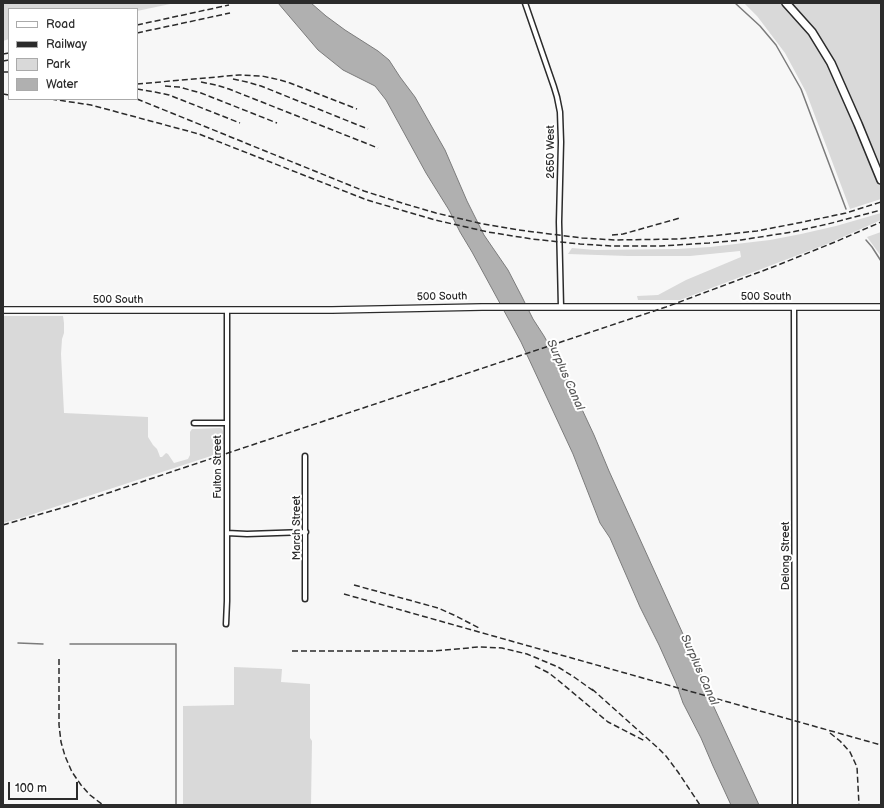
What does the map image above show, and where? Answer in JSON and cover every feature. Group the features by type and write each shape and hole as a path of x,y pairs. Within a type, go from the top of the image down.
{"highway":[{"path":"786,3 812,32 831,63 881,180"}],"street":[{"name":"2650 West","path":"526,3 554,87 560,112 561,307"},
{"name":"500 South","path":"3,310 332,310 498,307 881,307"},
{"name":"Delong Street","path":"794,307 795,805"},
{"name":"Fulton Street","path":"226,624 228,601 227,310"},
{"path":"194,423 227,423"},
{"name":"March Street","path":"305,456 305,599"},
{"path":"227,533 247,534 306,532"}],"green space":[{"path":"3,3 175,3 138,11 138,8 8,8 8,39 3,41"},
{"path":"744,3 782,3 799,20 808,32 832,71 881,184 881,199 850,209 806,92 785,53 757,16"},
{"path":"791,3 881,3 881,170 840,73 832,58 809,24"},
{"path":"881,213 881,220 827,244 680,300 638,300 637,296 658,295 686,280 741,257 740,251 690,256 568,254 572,248 595,250 677,249 770,240 836,226"},
{"path":"881,232 881,256 867,237"},
{"path":"3,316 63,316 64,333 61,354 64,413 148,417 148,437 157,449 160,457 166,453 174,463 188,459 190,455 190,432 192,429 220,428 223,431 224,444 219,445 217,454 3,523"},
{"path":"234,667 282,669 281,682 310,684 310,738 312,741 311,805 183,805 183,706 234,705"}],"water":[{"name":"Surplus Canal","path":"278,3 311,3 345,30 378,51 389,60 415,97 445,150 467,201 484,235 508,270 533,319 565,373 759,805 731,805 701,738 683,703 676,683 640,607 610,538 600,523 573,454 521,342 449,210 426,173 386,100 375,86 343,70 318,50"}],"waterway":[{"path":"735,3 760,26 776,45 801,89 846,209"},
{"path":"866,240 881,261"},
{"path":"18,643 43,644"},
{"path":"70,644 176,644 176,805"}],"railway":[{"path":"138,25 229,5"},
{"path":"138,33 230,13"},
{"path":"3,54 8,53"},
{"path":"3,61 8,60"},
{"path":"3,72 8,72"},
{"path":"138,84 239,75 262,76 290,83 357,109"},
{"path":"233,79 261,86 368,129"},
{"path":"201,82 229,89 378,148"},
{"path":"165,86 179,87 201,93 277,123"},
{"path":"138,89 169,95 240,123"},
{"path":"3,94 8,95"},
{"path":"138,99 364,191 436,213 483,224 519,230 582,238 615,240 677,239 757,231 846,213 881,202"},
{"path":"58,100 91,105 199,134 367,200 435,220 488,232 532,239 611,246 661,246 709,243 741,240 792,232 881,210"},
{"path":"612,235 623,234 680,218"},
{"path":"3,525 72,505 666,307 773,267 881,222"},
{"path":"354,585 438,608 479,628"},
{"path":"344,594 881,745"},
{"path":"292,651 433,651 479,647 502,648 527,654 558,667 595,692"},
{"path":"59,659 59,725 61,742 65,756 72,772 81,785 90,795 103,805"},
{"path":"535,666 549,673 608,722 645,741"},
{"path":"592,689 666,756 700,805"},
{"path":"830,733 850,752 857,767 859,805"}]}
